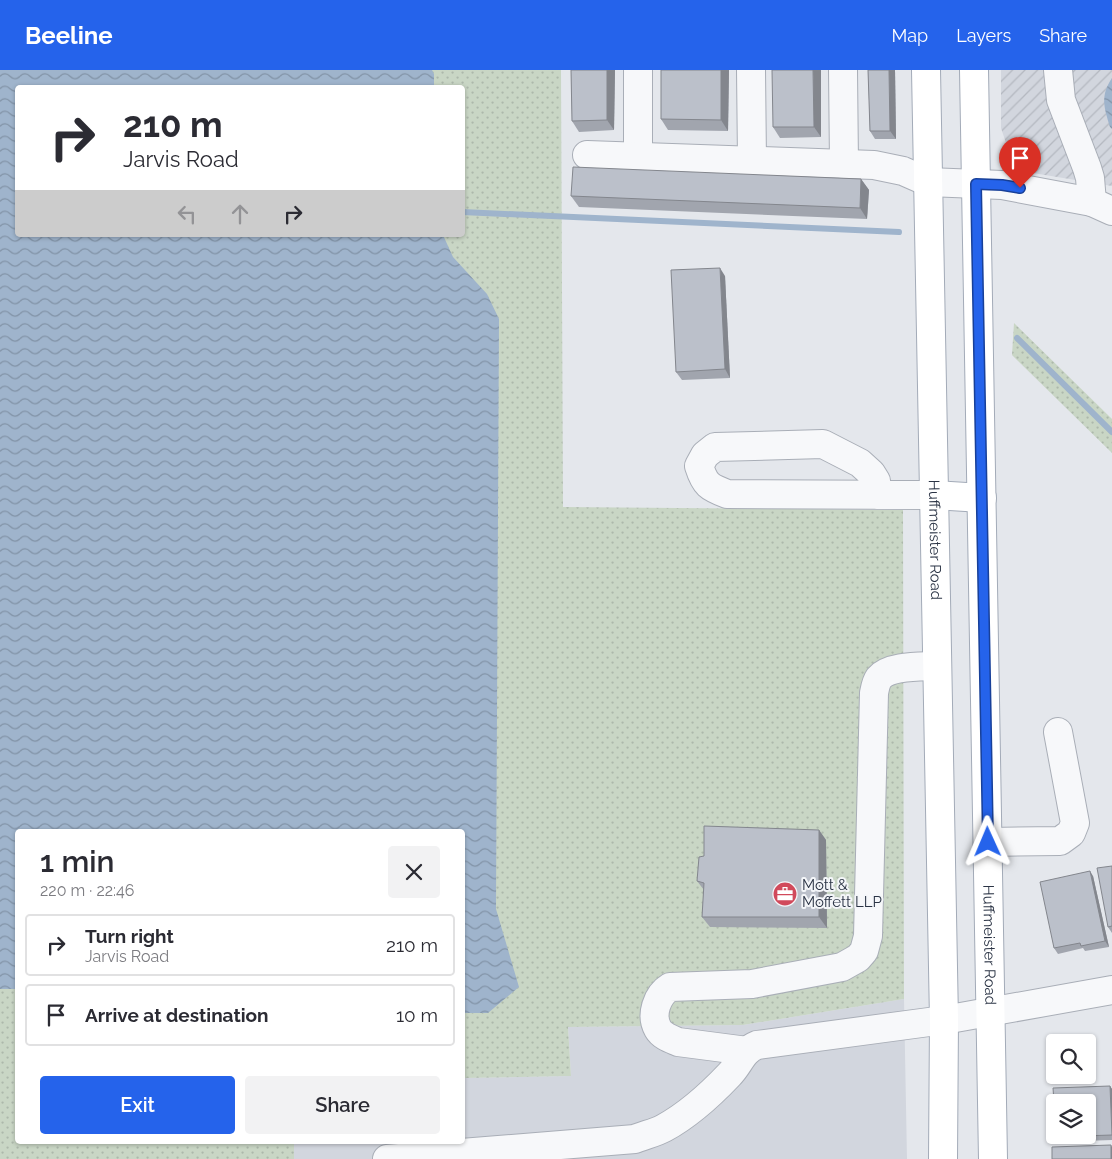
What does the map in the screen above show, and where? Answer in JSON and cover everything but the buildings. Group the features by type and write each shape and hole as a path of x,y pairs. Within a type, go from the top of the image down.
{"main road":[{"name":"Huffmeister Road","path":"926,70 944,1020 943,1159"},
{"name":"Huffmeister Road","path":"974,70 993,1159"},
{"path":"934,495 982,498"}],"street":[{"path":"638,70 638,156"},
{"path":"751,70 752,160"},
{"path":"843,70 844,164"},
{"path":"1058,70 1061,100 1102,206"},
{"path":"587,155 874,165 903,170 928,182 1002,185 1102,206"},
{"path":"877,495 876,481 860,462 823,444 715,447 705,455 699,466 702,477 710,487 727,494 877,495 934,495"},
{"path":"747,1051 678,1042 670,1039 658,1029 655,1019 658,1000 661,994 670,987 752,984 842,967 858,958 867,944 868,936 874,693 876,684 880,677 896,669 937,666"},
{"path":"988,842 1060,841 1071,833 1075,823 1058,732"},
{"path":"387,1159 635,1138 662,1130 686,1115 730,1074 747,1051 757,1045 944,1020 1112,990"}],"shaded area":[{"path":"1001,70 1112,70 1112,186 1015,170 1001,128"},
{"path":"904,999 907,1159 294,1159 294,1144 465,1144 465,1078 571,1076 568,1027 743,1025"}],"green space":[{"path":"0,70 561,70 563,507 903,510 904,999 743,1025 568,1027 571,1076 465,1078 465,829 15,829 15,1144 294,1144 294,1159 0,1159"},
{"path":"1014,323 1112,419 1112,453 1012,355"}],"water":[{"path":"0,70 432,70 434,85 15,85 15,237 444,237 453,257 487,294 499,319 496,909 519,987 488,1013 465,1013 465,829 15,829 15,989 0,989"},
{"path":"1112,78 1112,129 1104,102 1108,84"}],"waterway":[{"path":"465,212 899,232"},
{"path":"1017,338 1112,432"}],"place":[{"name":"Mott & Moffett LLP","path":"785,894"}],"route":[{"path":"988,842 976,184 1020,188"}]}
